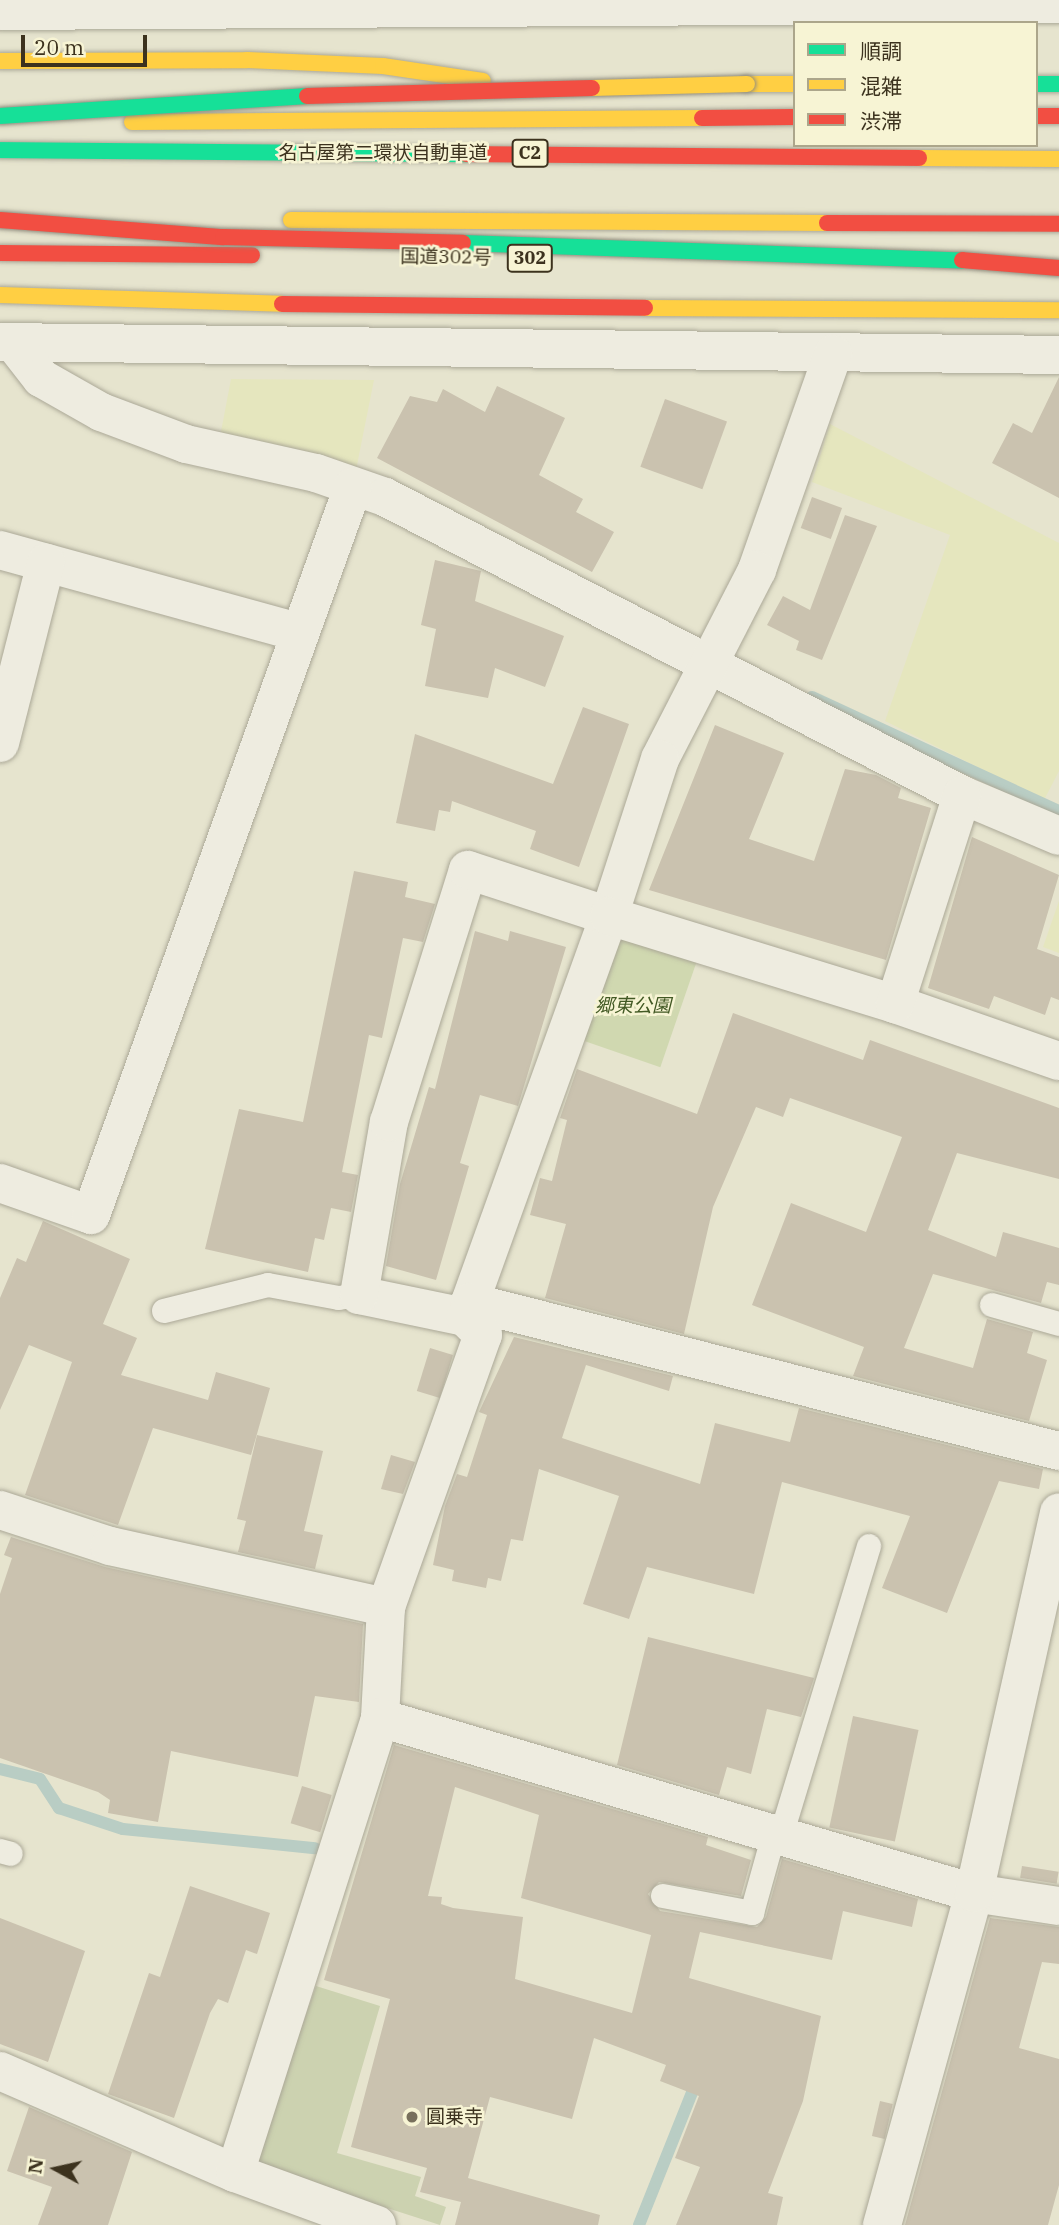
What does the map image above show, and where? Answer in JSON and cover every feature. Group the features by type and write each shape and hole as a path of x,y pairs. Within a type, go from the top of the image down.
{"highway":[{"path":"0,61 112,59 383,66 728,117"},
{"path":"0,116 279,96 793,84"},
{"path":"1038,84 1059,84"},
{"path":"1038,116 1059,116"},
{"path":"0,122 793,117"},
{"name":"名古屋第二環状自動車道","path":"0,150 1059,159"},
{"path":"0,219 1059,225"},
{"path":"0,219 223,237 887,254 1059,266"},
{"name":"国道302号","path":"0,253 1059,266"},
{"path":"0,295 357,307 1059,310"}],"street":[{"path":"0,11 1059,4"},
{"path":"6,342 1059,355"},
{"path":"6,342 41,378 101,412 186,444 353,487 707,660 962,795 1059,836"},
{"path":"468,1310 609,916 660,759 707,660 757,570 833,354"},
{"path":"0,1183 91,1215 298,632 353,487"},
{"path":"0,550 298,632"},
{"path":"0,743 46,562"},
{"path":"895,1004 962,795"},
{"path":"1059,1061 895,1004 468,870 389,1122 359,1295 468,1310 1059,1451"},
{"path":"235,2173 380,1718 386,1607 483,1335 468,1310"},
{"path":"0,1510 110,1546 386,1607"},
{"path":"882,2225 974,1893 1059,1512"},
{"path":"380,1718 974,1893 1059,1906"},
{"path":"0,2071 235,2173 377,2225"}],"lane":[{"path":"164,1311 268,1285 339,1298 359,1295"},
{"path":"992,1305 1059,1324"},
{"path":"663,1896 752,1913 869,1546"}],"green space":[{"path":"231,379 374,380 356,470 220,437"},
{"path":"830,424 1059,543 1059,771 1044,800 885,721 950,535 812,482"},
{"path":"1059,901 1059,953 1043,947"},
{"name":"郷東公園","path":"613,925 699,955 660,1067 574,1038"},
{"path":"316,1986 380,2006 337,2153 421,2177 415,2196 446,2207 440,2225 253,2165"}],"building":[{"path":"1059,377 1059,498 992,463 1013,423 1032,433"},
{"path":"497,386 565,418 539,475 583,499 576,512 614,532 592,572 377,458 410,396 437,402 443,389 485,412"},
{"path":"665,399 727,422 702,489 640,467"},
{"path":"812,497 842,508 831,539 801,528"},
{"path":"845,515 877,526 822,660 796,650 799,641 767,625 783,596 810,610"},
{"path":"435,560 481,571 475,601 564,636 545,687 495,668 488,698 425,686 436,629 421,625"},
{"path":"583,707 629,724 579,867 530,849 536,831 452,801 450,812 439,810 435,831 396,823 415,734 553,784"},
{"path":"715,725 784,753 749,839 814,861 845,769 876,775 901,788 898,798 931,808 886,960 649,890"},
{"path":"972,837 1059,875 1037,949 1059,957 1059,1000 1051,997 1045,1015 994,996 989,1009 928,988"},
{"path":"354,871 408,882 405,897 435,904 423,942 403,938 382,1038 369,1035 342,1172 358,1175 351,1212 331,1208 324,1240 315,1238 308,1272 205,1249 239,1109 303,1122"},
{"path":"475,931 508,941 510,931 566,947 518,1106 480,1095 460,1163 469,1166 436,1280 386,1266 400,1184 429,1087 435,1089"},
{"path":"733,1013 863,1060 870,1040 1059,1108 1059,1179 957,1153 928,1230 996,1257 1003,1232 1059,1248 1059,1285 1047,1282 1041,1303 933,1274 904,1348 973,1368 987,1319 1033,1332 1027,1353 1047,1360 1029,1421 853,1376 864,1347 752,1305 791,1203 866,1232 902,1137 790,1098 783,1117 756,1107 713,1207 684,1334 545,1298 566,1224 530,1215 540,1178 552,1181 567,1120 560,1118 577,1069 697,1114"},
{"path":"43,1221 130,1259 103,1324 137,1338 121,1375 208,1400 216,1372 270,1388 251,1455 153,1428 118,1525 25,1495 72,1362 29,1345 0,1410 0,1298 17,1258 26,1262"},
{"path":"514,1337 673,1376 669,1391 586,1365 562,1438 700,1484 715,1423 790,1442 799,1408 1043,1469 1039,1489 999,1481 947,1613 882,1588 910,1516 782,1482 754,1594 647,1567 629,1619 583,1604 619,1496 539,1469 523,1541 511,1539 501,1581 488,1578 486,1588 452,1581 454,1570 433,1565 445,1506 457,1474 467,1477 487,1415 479,1412"},
{"path":"430,1348 453,1355 440,1398 417,1391"},
{"path":"257,1435 323,1451 304,1531 323,1535 315,1569 238,1552 246,1521 237,1519"},
{"path":"391,1455 415,1462 403,1494 381,1489"},
{"path":"11,1537 105,1567 363,1624 359,1702 315,1696 298,1777 171,1751 158,1822 108,1813 110,1800 98,1792 0,1758 0,1594 12,1558 4,1555"},
{"path":"648,1637 814,1678 801,1717 767,1709 751,1774 727,1767 719,1795 617,1765"},
{"path":"853,1716 919,1730 895,1841 829,1828"},
{"path":"394,1745 708,1837 706,1845 751,1860 741,1896 659,1882 648,1894 660,1911 757,1927 766,1917 782,1859 918,1899 912,1927 843,1911 832,1960 700,1932 689,1978 821,2016 803,2101 768,2193 783,2197 777,2225 676,2225 700,2167 675,2158 699,2096 660,2081 666,2065 594,2038 572,2119 490,2097 468,2178 600,2215 598,2225 455,2225 461,2202 420,2192 427,2168 351,2147 390,1999 324,1980","holes":["455,1787 539,1815 521,1898 651,1935 632,2013 515,1979 523,1917 453,1908 441,1904 442,1897 428,1896"]},
{"path":"302,1786 332,1795 320,1832 291,1823"},
{"path":"1022,1866 1059,1872 1057,1884 1020,1878"},
{"path":"190,1886 270,1913 257,1954 246,1950 228,2003 218,1999 210,2013 174,2118 108,2094 149,1973 160,1977"},
{"path":"0,1918 85,1951 48,2062 0,2044"},
{"path":"990,1918 1059,1927 1059,1964 1042,1962 1019,2048 1059,2059 1059,2185 1048,2225 905,2225"},
{"path":"880,2101 893,2104 885,2139 872,2136"},
{"path":"29,2107 132,2152 108,2225 38,2225 52,2187 7,2171"}],"waterway":[{"path":"812,697 1059,811"},
{"path":"0,1769 40,1779 59,1808 123,1829 315,1848"},
{"path":"639,2225 697,2080"}],"traffic: fast":[{"path":"1038,84 1059,84"},
{"path":"0,116 307,96"},
{"path":"0,150 466,154"},
{"path":"463,243 962,260"}],"traffic: slow":[{"path":"0,61 247,60 383,66 483,81"},
{"path":"747,84 793,84"},
{"path":"592,88 747,84"},
{"path":"132,122 702,118"},
{"path":"919,158 1059,159"},
{"path":"291,220 827,223"},
{"path":"0,295 282,304"},
{"path":"645,308 1059,310"}],"traffic: jam":[{"path":"307,96 592,88"},
{"path":"1038,116 1059,116"},
{"path":"702,118 793,117"},
{"path":"466,154 919,158"},
{"path":"0,220 223,237 463,243"},
{"path":"827,223 1059,224"},
{"path":"0,253 252,255"},
{"path":"962,260 1059,268"},
{"path":"282,304 645,308"}],"place":[{"name":"圓乗寺","path":"412,2117"}]}
